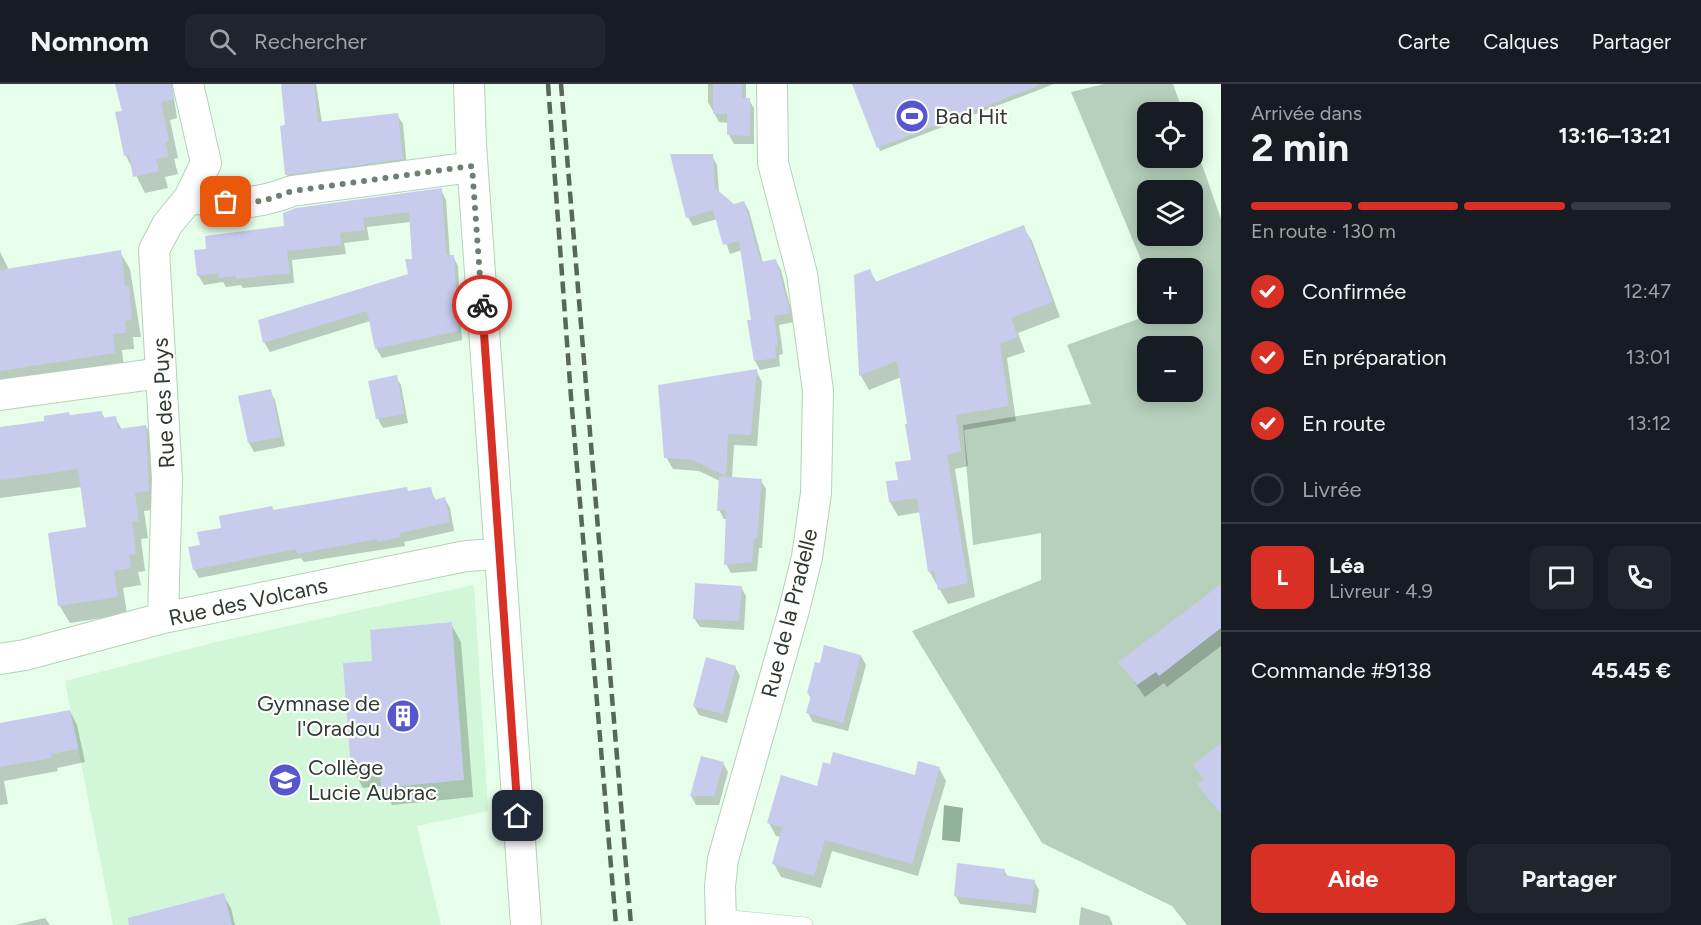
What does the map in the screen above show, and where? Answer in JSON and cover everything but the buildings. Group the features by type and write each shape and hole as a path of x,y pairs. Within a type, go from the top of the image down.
{"street":[{"name":"Rue des Puys","path":"163,618 167,479 154,250 167,225 189,198 206,163 188,84"},
{"path":"469,84 472,166 526,925"},
{"name":"Rue de la Pradelle","path":"721,921 720,886 725,851 794,610 807,556 816,493 818,391 804,284 773,163 772,84"},
{"path":"189,198 244,204 267,201 292,191 472,166"},
{"path":"0,396 161,373"},
{"name":"Rue des Volcans","path":"0,659 25,656 163,618 466,556 499,554"}],"lane":[{"path":"721,921 805,925"}],"shaded area":[{"path":"1104,84 1173,84 1179,102 1137,102 1137,168 1203,168 1221,219 1221,925 1187,925 1172,906 1042,843 912,631 1041,580 1041,533 973,545 963,425 1091,404 1067,345 1137,319 1137,324 1203,324 1203,258 1140,258 1071,92"},
{"name":"Collège Lucie Aubrac","path":"474,585 488,811 417,826 441,925 113,925 65,681 216,642"},
{"path":"944,805 963,808 960,842 942,840"}],"railway":[{"path":"548,84 571,397 616,925"},
{"path":"561,84 631,925"}],"way so far":[{"path":"226,202 244,204 267,201 292,191 472,166 482,305"}],"place":[{"name":"Bad Hit","path":"912,116"},
{"name":"Gymnase de l'Oradou","path":"403,716"},
{"name":"Collège Lucie Aubrac","path":"285,780"}],"route":[{"path":"482,305 518,816"}]}
